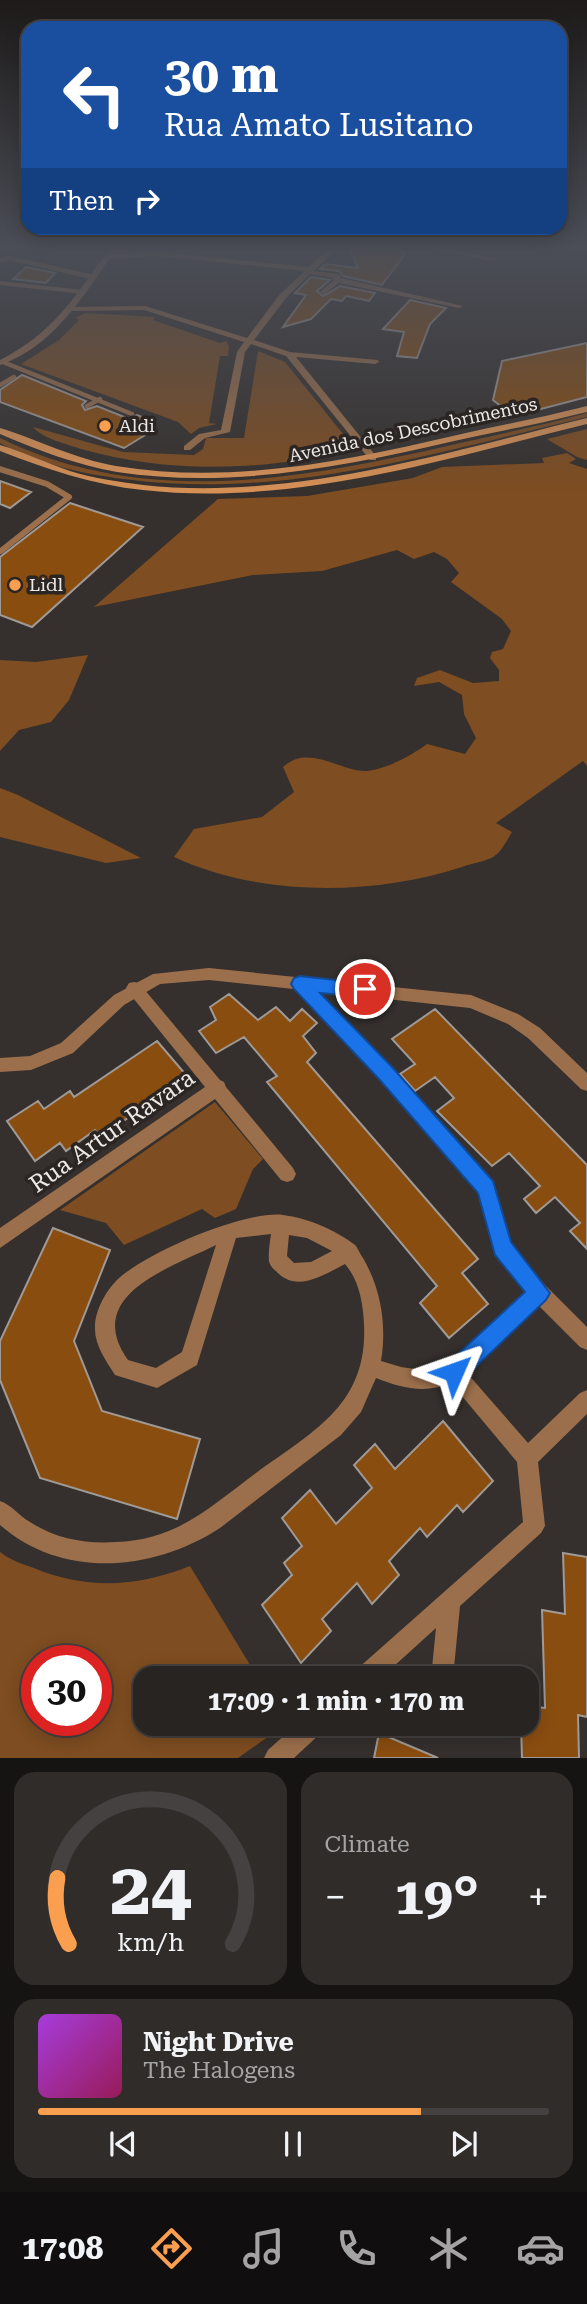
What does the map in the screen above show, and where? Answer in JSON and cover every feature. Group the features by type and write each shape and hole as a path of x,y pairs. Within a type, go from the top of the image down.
{"main road":[{"name":"Avenida dos Descobrimentos","path":"0,431 53,455 107,467 170,476 303,472 587,409"},
{"name":"Avenida dos Descobrimentos","path":"0,448 19,457 83,476 170,488 235,489 332,481 587,421"}],"street":[{"path":"2,362 45,337 51,330"},
{"path":"211,330 289,354 375,362"},
{"path":"187,447 202,436 226,432 239,356 257,330"},
{"path":"289,354 373,458"},
{"path":"0,1065 31,1063 67,1048 134,988 158,978 183,974 471,1002 513,1019 534,1033 587,1084"},
{"path":"300,984 385,1073 486,1188 502,1248 539,1293 587,1340"},
{"name":"Rua Artur Ravara","path":"134,988 287,1174"},
{"name":"Rua Artur Ravara","path":"0,1239 218,1087"},
{"path":"281,1223 278,1260 291,1272 312,1271 350,1252"},
{"path":"0,1511 17,1529 57,1549 106,1555 155,1548 197,1530 344,1419 364,1386 374,1348 373,1311 365,1280 350,1252 316,1231 281,1223 229,1231 132,1275 112,1301 104,1322 108,1347 122,1368 157,1378 190,1358 229,1231"},
{"path":"369,1366 407,1381 436,1381 454,1372 539,1293"},
{"path":"385,1666 450,1601 534,1526 527,1458 454,1372"},
{"path":"527,1458 587,1400"},
{"path":"443,1666 450,1601"},
{"path":"276,1758 301,1736"}],"lane":[{"path":"2,362 132,414"},
{"path":"0,385 14,377"},
{"path":"87,406 100,399"},
{"path":"0,469 47,484 69,497 1,551"}],"shaded area":[{"path":"69,330 182,330 220,343 226,341 229,346 228,356 220,356 209,423 217,424 199,428 191,434 178,422 21,364 59,340"},
{"path":"258,351 285,362 356,450 287,462 218,467 184,466 150,463 81,449 49,438 33,427 123,452 194,455 203,449 206,438 244,438"},
{"path":"587,413 587,417 362,469 248,483 190,484 98,475 48,463 0,443 0,438 54,460 109,474 165,480 222,481 335,469"},
{"path":"587,429 587,460 547,439"},
{"path":"567,453 576,459 569,463 587,469 587,766 583,761 496,823 512,832 494,856 428,877 355,887 317,888 242,880 174,857 194,829 262,817 294,792 283,767 293,760 314,758 367,771 399,761 427,744 465,754 476,738 464,714 462,695 439,682 414,686 417,678 440,670 473,683 499,681 499,670 490,658 492,652 503,649 511,631 502,619 451,582 459,573 447,559 434,552 414,559 397,550 322,571 253,575 94,607 218,499 307,496 413,478 442,467 544,463 542,458"},
{"path":"88,655 69,700 51,722 19,730 0,751 0,660 36,662"},
{"path":"0,788 141,858 106,863 0,837"},
{"path":"215,1102 263,1159 253,1169 236,1209 215,1218 202,1209 124,1245 106,1223 60,1210"},
{"path":"0,1552 16,1562 54,1575 92,1583 132,1582 190,1566 251,1666 133,1666 133,1736 269,1736 238,1758 0,1758"}],"building":[{"path":"390,330 428,330 417,358 397,356 404,332"},
{"path":"587,343 587,397 514,416 493,400 502,361"},
{"path":"22,375 86,401 82,405 85,410 97,406 129,419 137,415 152,421 146,425 155,429 124,448 0,402 0,390"},
{"path":"0,481 31,492 10,508 0,504"},
{"path":"70,503 143,527 32,627 0,615 0,557"},
{"path":"229,994 258,1020 276,1007 290,1021 302,1009 317,1023 303,1036 316,1053 307,1062 478,1259 462,1273 488,1304 449,1338 420,1303 437,1286 267,1082 277,1076 244,1037 216,1053 199,1031 216,1020 210,1007"},
{"path":"435,1009 587,1165 587,1249 570,1231 580,1223 555,1197 536,1213 524,1199 540,1186 509,1153 492,1166 437,1111 454,1098 435,1077 415,1091 400,1074 415,1064 392,1039"},
{"path":"157,1041 187,1076 101,1137 95,1130 66,1151 60,1143 35,1161 7,1121 38,1101 44,1109 70,1091 74,1097"},
{"path":"53,1228 110,1250 74,1341 102,1411 200,1439 177,1519 40,1478 0,1380 0,1341"},
{"path":"443,1421 493,1481 463,1512 457,1505 427,1537 420,1528 389,1561 399,1575 372,1604 357,1583 322,1619 331,1631 301,1663 262,1605 292,1575 284,1563 302,1546 282,1518 310,1490 336,1524 372,1488 354,1465 375,1444 395,1469"},
{"path":"563,1553 587,1557 587,1717 578,1715 579,1758 522,1758 521,1736 539,1736 539,1707 545,1708 542,1610 565,1614"},
{"path":"378,1736 386,1736 438,1758 374,1758"}],"place":[{"name":"Aldi","path":"105,426"},
{"name":"Lidl","path":"15,585"}],"route":[{"path":"365,989 300,984 385,1073 486,1188 502,1248 539,1293 454,1372"}]}
